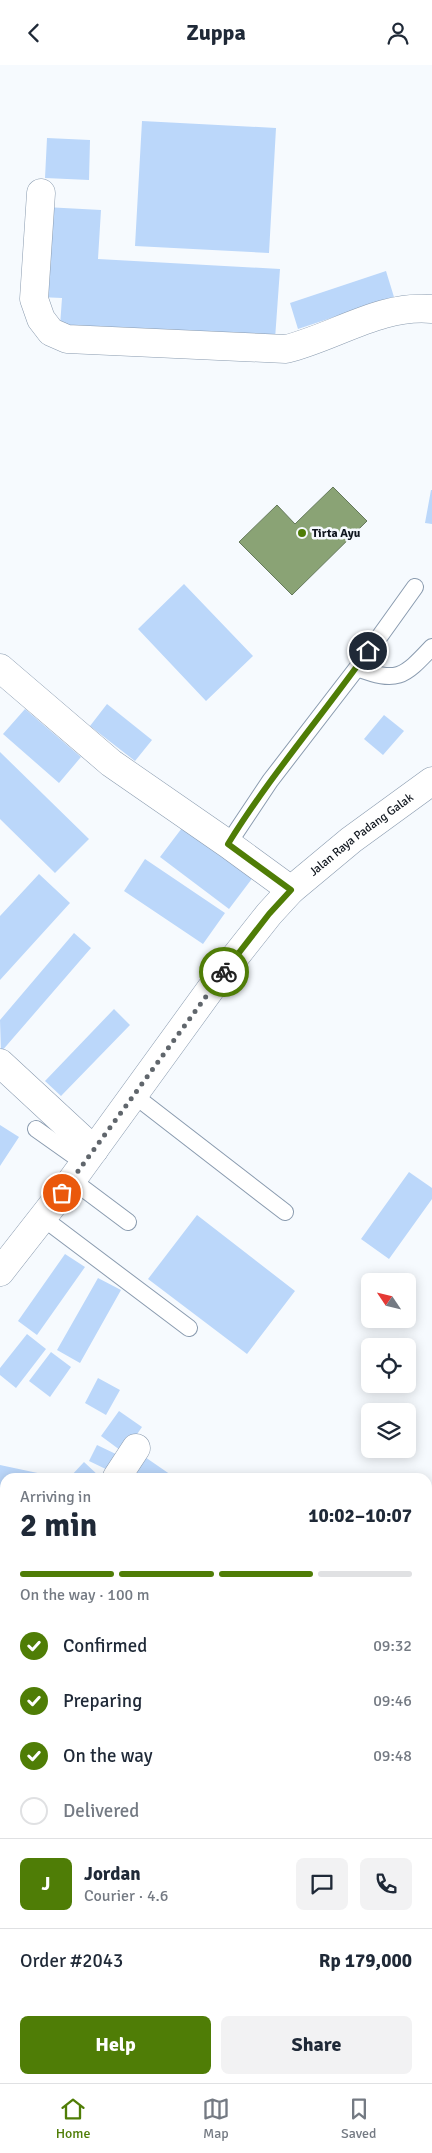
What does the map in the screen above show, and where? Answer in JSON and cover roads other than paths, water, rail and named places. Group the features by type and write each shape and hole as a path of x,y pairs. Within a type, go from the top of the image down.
{"street":[{"path":"40,193 34,299 41,319 51,332 67,339 286,349 308,343 384,313 414,307 432,309"},
{"path":"0,668 111,763 291,890"},
{"name":"Jalan Raya Padang Galak","path":"0,1271 43,1218 135,1096 220,977 269,914 291,890 351,840 426,790"},
{"path":"0,1063 83,1164"},
{"path":"120,1473 136,1447"}],"lane":[{"path":"228,844 249,810 301,738 357,667 415,587"},
{"path":"357,667 382,677 398,676 412,669 432,647"},
{"path":"135,1096 285,1212"},
{"path":"36,1129 83,1164 128,1222"},
{"path":"43,1218 190,1328"}],"place":[{"name":"Tirta Ayu","path":"302,533"}]}
